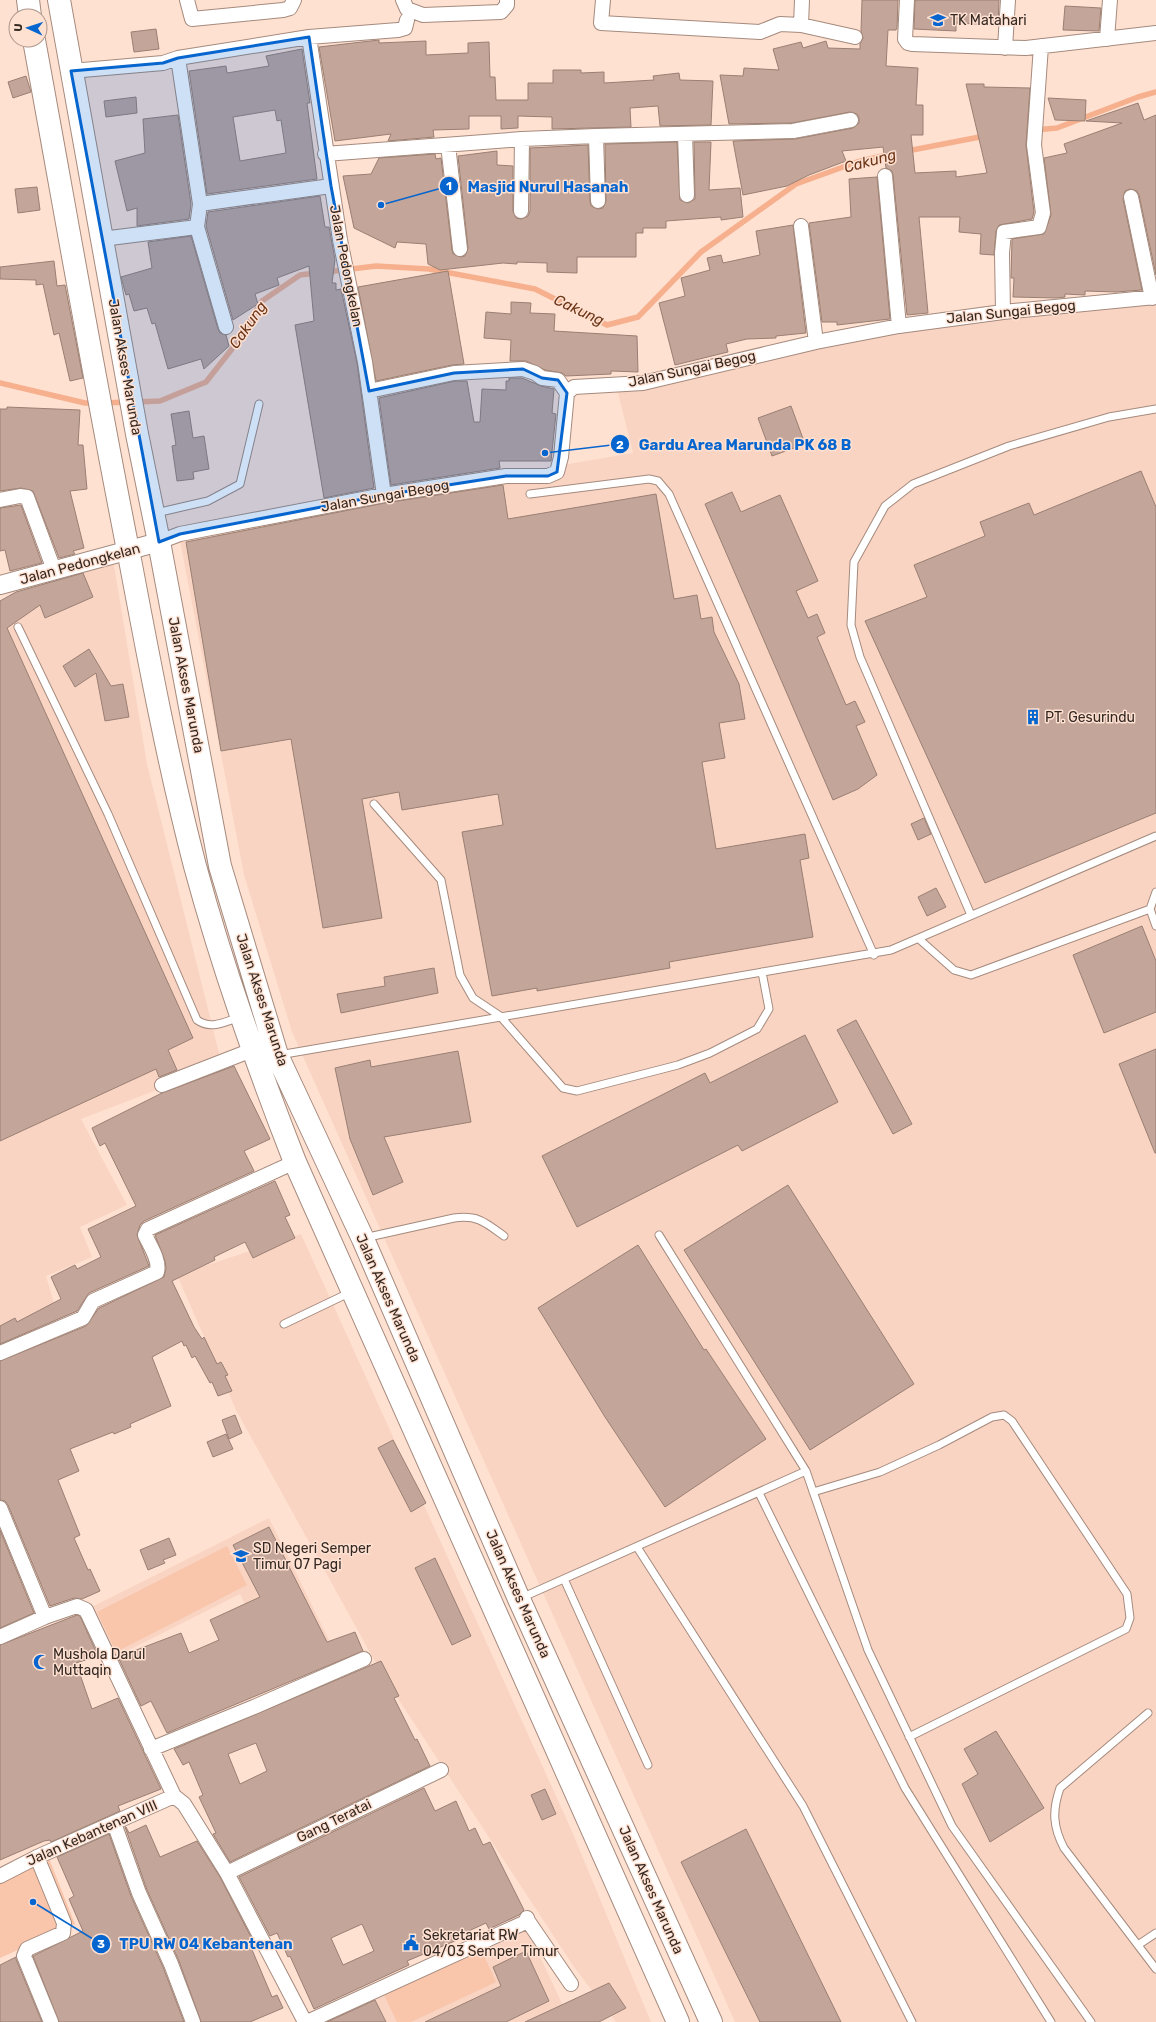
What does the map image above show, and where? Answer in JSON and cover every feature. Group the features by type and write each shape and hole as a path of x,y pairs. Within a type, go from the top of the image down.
{"main road":[{"name":"Jalan Akses Marunda","path":"59,0 137,434 160,542 220,866 277,1055 362,1239 519,1599 711,2022"},
{"name":"Jalan Akses Marunda","path":"35,48 106,438 164,735 196,867 252,1050 295,1162 678,2022"}],"street":[{"path":"187,0 192,19 283,10 291,3"},
{"path":"403,0 407,9 423,15 501,12 507,5 508,0"},
{"path":"603,0 601,23 760,32 780,24 801,25 855,37"},
{"path":"801,25 802,0"},
{"path":"907,0 905,39 908,43 1005,48 1041,46 1156,33"},
{"path":"1005,48 1008,0"},
{"path":"1107,39 1110,0"},
{"path":"71,71 163,63 178,58 309,37 398,30 405,28 407,20"},
{"name":"Jalan Pedongkelan","path":"309,37 340,240 370,391 384,495"},
{"path":"1003,312 1002,253 1004,232 1039,227 1043,213 1034,145 1041,46"},
{"path":"178,58 200,204 197,227 226,327"},
{"path":"326,154 522,139 793,131 851,120"},
{"path":"685,134 687,194"},
{"path":"596,136 598,201"},
{"path":"521,211 522,139"},
{"path":"448,144 460,250"},
{"path":"885,176 899,326"},
{"path":"200,204 331,186"},
{"path":"1131,197 1154,297"},
{"path":"801,226 816,342"},
{"path":"102,239 197,227"},
{"name":"Jalan Sungai Begog","path":"160,542 180,534 384,495 506,476 548,476 557,472 561,457 567,393 574,387 643,383 816,342 899,326 1003,312 1154,297"},
{"path":"370,391 454,373 523,369 535,372 542,378 558,380 567,393"},
{"path":"0,500 20,496 27,497 54,570"},
{"name":"Jalan Pedongkelan","path":"0,585 160,542"},
{"path":"162,1085 252,1050"},
{"path":"0,1353 83,1318 93,1301 157,1272 158,1266 156,1259 146,1235 148,1229 295,1162"},
{"path":"0,1508 44,1617"},
{"path":"0,1637 44,1617 77,1606 86,1610 151,1749 179,1800 227,1873 306,2022 527,1919 571,1984"},
{"path":"151,1749 254,1707 364,1659"},
{"name":"Gang Teratai","path":"227,1873 441,1770"},
{"name":"Jalan Kebantenan VIII","path":"0,1876 37,1857 114,1823 179,1800"},
{"path":"114,1823 139,1892 171,1964 192,2022"},
{"path":"37,1857 64,1923 63,1933 26,1949 24,1956 51,2022"}],"lane":[{"path":"153,513 208,501 240,484 259,404"},
{"path":"971,915 860,657 851,625 854,562 885,506 913,484 1009,446 1109,417 1156,409"},
{"path":"530,494 649,479 658,481 669,494 874,955"},
{"path":"18,627 108,814 197,1020 204,1025 212,1025 241,1016"},
{"path":"374,804 442,880 460,975 473,998 500,1016 563,1088 577,1091 678,1065 710,1053 757,1029 770,1009 762,972"},
{"path":"277,1055 762,972 874,955 919,939 971,915 1156,836"},
{"path":"1156,892 1150,910 1156,926"},
{"path":"919,939 954,970 971,975 1150,910"},
{"path":"362,1239 425,1224 469,1216 482,1220 504,1236"},
{"path":"659,1235 806,1471 868,1650 952,1826 1091,2022"},
{"path":"284,1324 352,1291"},
{"path":"813,1492 880,1472 939,1445 992,1417 1004,1415 1012,1422 1127,1594 1130,1618 1126,1629 909,1737"},
{"path":"519,1599 806,1471"},
{"path":"759,1493 905,1788 1051,2022"},
{"path":"637,1547 803,1806 912,2022"},
{"path":"564,1579 648,1765"},
{"path":"1148,1713 1060,1788 1054,1806 1058,1835 1064,1848 1156,1969"},
{"path":"1138,1944 1156,1933"}],"highlighted area":[{"path":"309,37 331,186 369,391 454,373 523,369 542,378 558,380 567,393 557,472 548,476 506,476 384,495 180,534 159,542 71,71 163,63 178,58"}],"shaded area":[{"path":"1156,294 1156,2022 735,2022 292,1032 244,875 178,530 633,453 615,381 983,306"},
{"path":"112,553 147,764 222,1065 81,1119 127,1205 80,1227 92,1257 46,1276 62,1329 0,1353 0,605"},
{"path":"301,1234 571,1829 651,2022 616,2022 574,1967 383,1676 236,1410 177,1275"},
{"name":"SD Negeri Semper Timur 07 Pagi","path":"269,1518 329,1640 276,1667 240,1594 113,1658 88,1609"},
{"path":"227,1546 247,1585 116,1652 97,1612"},
{"path":"48,1856 75,1924 0,1958 0,1880"},
{"path":"524,1922 565,2010 541,2022 315,2022"},
{"path":"481,1949 496,1982 411,2022 397,2022 384,1995"}],"building":[{"path":"862,0 898,0 897,28 896,30 888,30 886,66 918,68 916,105 923,105 923,135 911,135 915,173 956,171 956,177 987,173 966,84 984,84 984,87 1030,88 1026,145 1034,212 1032,219 999,225 996,231 994,255 980,254 981,234 959,232 960,217 919,217 928,313 907,315 893,175 892,171 886,168 883,147 842,151 846,161 809,175 787,186 743,195 733,141 795,139 853,128 859,123 859,118 857,114 850,112 792,123 729,124 720,75 743,76 744,68 779,70 773,49 801,42 803,48 826,41 828,48 860,49 860,44 863,38 861,31"},
{"path":"915,0 999,0 998,25 956,23 956,31 914,29"},
{"path":"1065,6 1101,8 1099,31 1063,30"},
{"path":"156,29 159,49 134,52 131,32"},
{"path":"379,40 379,43 426,41 426,55 468,53 468,43 489,42 490,77 495,77 496,100 528,100 528,83 553,83 553,70 581,70 581,73 604,72 604,83 654,80 653,76 679,73 680,80 713,81 711,125 660,126 658,106 630,108 631,127 552,129 552,117 518,116 518,128 501,129 501,116 469,116 469,129 433,130 434,137 388,141 391,134 335,141 319,47"},
{"path":"302,49 310,103 307,103 317,179 207,194 189,71 226,66 227,73 269,66 266,56","holes":["275,110 277,121 281,120 286,153 240,161 233,117"]},
{"path":"26,76 31,92 13,98 8,82"},
{"path":"136,97 137,113 106,117 104,101"},
{"path":"1048,98 1086,100 1085,121 1055,120"},
{"path":"1138,103 1144,120 1156,115 1156,275 1139,195 1137,191 1130,189 1125,191 1123,199 1142,290 1116,292 1085,291 1085,295 1065,294 1065,297 1057,298 1013,297 1014,278 1011,278 1012,239 1044,234 1051,215 1044,158 1067,153 1064,144 1122,123 1086,121"},
{"path":"178,115 191,204 189,219 137,226 137,208 127,211 115,161 145,153 143,119"},
{"path":"677,142 680,200 688,203 695,199 694,142 711,142 709,190 740,188 743,217 721,220 721,217 666,221 666,228 643,228 643,233 636,233 636,257 577,257 577,273 547,272 547,263 517,262 517,264 503,263 440,270 428,264 426,244 397,242 395,248 354,228 343,176 371,174 379,158 435,154 436,159 441,158 452,250 453,254 461,257 465,256 468,248 458,156 497,151 497,165 513,166 513,211 516,218 521,219 528,216 530,211 530,148 588,145 590,201 591,206 598,209 603,208 606,201 605,144"},
{"path":"877,177 890,319 837,325 837,322 822,322 809,223 851,217 849,179"},
{"path":"37,187 40,210 18,213 15,189"},
{"path":"320,196 325,227 329,227 335,260 332,283 336,283 336,290 341,289 357,363 374,488 324,498 295,325 314,321 309,266 277,278 279,285 255,294 258,304 233,320 206,226 208,212"},
{"path":"793,225 806,333 776,336 776,338 747,339 726,344 728,352 675,365 659,303 685,296 681,278 710,270 707,258 721,255 723,263 760,255 756,231"},
{"path":"191,236 218,329 220,333 226,335 229,346 204,369 201,359 168,369 155,323 152,324 147,308 134,311 129,294 126,295 121,277 152,268 148,242"},
{"path":"54,261 57,286 65,285 83,378 70,381 59,333 54,335 43,284 36,285 36,280 0,279 0,267"},
{"path":"448,271 464,364 452,365 376,381 358,287"},
{"path":"511,302 531,303 530,313 555,314 554,331 637,336 638,372 611,371 611,374 566,376 562,373 545,370 526,361 510,361 511,340 484,338 486,312 511,314"},
{"path":"509,378 522,378 541,386 554,389 552,413 556,414 551,461 499,461 500,468 391,485 379,398 455,381 467,381 474,422 480,422 482,389 506,390 506,381 509,381"},
{"path":"791,406 805,444 772,456 758,418"},
{"path":"7,407 80,410 78,445 83,445 87,489 70,491 84,548 73,551 75,554 59,558 33,491 21,488 0,491 0,409 7,409"},
{"path":"189,411 193,438 204,436 209,469 193,472 194,479 177,481 172,446 176,445 171,414"},
{"name":"PT. Gesurindu","path":"1141,471 1156,507 1156,813 985,883 865,621 927,597 914,565 985,536 980,522 1029,503 1034,515"},
{"path":"503,485 508,519 656,494 674,599 697,595 701,619 712,617 714,632 739,684 745,719 719,723 725,758 702,762 716,849 805,834 809,858 800,860 813,937 669,962 670,968 537,991 537,988 492,996 462,832 503,825 498,794 402,810 399,792 362,799 382,918 323,928 291,739 221,751 186,542 385,503"},
{"path":"732,492 741,512 780,495 818,581 796,591 808,618 817,614 825,633 817,637 846,705 855,701 865,722 856,726 877,775 858,789 833,800 705,504"},
{"path":"21,505 42,563 10,571 5,550 0,551 0,508"},
{"path":"83,573 93,597 45,618 40,605 7,628 193,1038 168,1050 177,1070 159,1077 156,1069 0,1141 0,601 16,592"},
{"path":"89,649 111,686 123,684 129,717 105,721 96,673 75,687 63,666"},
{"path":"924,818 931,834 918,840 911,824"},
{"path":"936,888 946,907 927,916 918,897"},
{"path":"1142,926 1156,961 1156,1012 1104,1033 1073,955"},
{"path":"434,968 438,993 341,1013 337,994 385,986 384,977"},
{"path":"856,1020 912,1124 893,1134 837,1030"},
{"path":"805,1035 838,1102 742,1151 738,1145 577,1227 542,1156 705,1073 710,1083"},
{"path":"1156,1049 1156,1153 1155,1153 1119,1064"},
{"path":"458,1051 471,1122 384,1137 403,1182 373,1195 350,1139 335,1068 370,1060 371,1067"},
{"path":"234,1066 270,1139 244,1151 254,1171 144,1221 140,1225 137,1235 149,1266 89,1293 77,1311 0,1344 0,1326 15,1318 17,1322 61,1299 51,1277 75,1265 77,1269 101,1257 88,1229 136,1206 105,1143 100,1146 92,1128 162,1093"},
{"path":"275,1181 290,1215 285,1217 295,1238 253,1258 245,1242 214,1257 215,1260 172,1281 194,1327 202,1339 204,1337 217,1364 221,1362 228,1375 225,1376 232,1391 218,1396 212,1382 210,1383 195,1356 192,1358 186,1345 184,1346 182,1341 152,1357 171,1406 130,1424 131,1427 114,1434 113,1432 70,1449 79,1471 58,1480 80,1535 74,1538 88,1570 90,1569 100,1591 82,1599 74,1598 50,1606 8,1505 5,1501 0,1500 0,1361 86,1326 99,1308 164,1277 166,1268 165,1261 155,1235"},
{"path":"788,1185 914,1384 810,1450 684,1250"},
{"path":"638,1245 704,1350 706,1349 766,1439 665,1507 605,1417 538,1308"},
{"path":"235,1415 242,1433 229,1439 222,1420"},
{"path":"226,1434 233,1449 213,1457 207,1442"},
{"path":"393,1440 426,1503 411,1512 378,1448"},
{"path":"269,1527 327,1642 355,1632 363,1651 167,1733 151,1701 141,1706 118,1657 181,1633 189,1653 219,1640 210,1620 260,1597 233,1545"},
{"path":"0,1530 34,1613 0,1628"},
{"path":"169,1538 176,1555 163,1560 165,1563 148,1570 140,1550"},
{"path":"435,1558 471,1636 452,1645 415,1568"},
{"path":"77,1615 80,1616 98,1656 76,1663 92,1709 118,1698 161,1789 118,1806 120,1811 51,1842 50,1840 44,1841 0,1860 0,1645"},
{"path":"381,1661 399,1696 394,1698 430,1766 230,1862 213,1834 216,1833 199,1797 203,1795 189,1762 183,1765 174,1749","holes":["256,1743 267,1771 240,1784 228,1754"]},
{"path":"996,1731 1044,1808 990,1842 962,1784 978,1774 964,1749"},
{"path":"424,1788 435,1811 456,1801 469,1831 475,1828 483,1845 490,1842 524,1910 519,1915 489,1929 486,1923 460,1935 462,1938 407,1961 409,1965 314,2009 290,1956 288,1957 277,1933 270,1936 239,1877","holes":["362,1924 374,1951 343,1965 331,1938"]},
{"path":"545,1789 556,1814 542,1820 531,1795"},
{"path":"146,1825 160,1857 197,1841 220,1877 254,1943 250,1945 272,1997 277,1995 283,2008 250,2022 201,2022 179,1961 147,1890 125,1827 129,1833"},
{"path":"746,1829 841,2022 760,2022 681,1862"},
{"path":"109,1834 131,1896 163,1967 184,2022 59,2022 33,1956 83,1931 69,1899 74,1896 57,1857"},
{"path":"526,1951 549,2001 506,2022 425,2022 501,1986 493,1967"},
{"path":"16,1957 42,2022 0,2022 0,1965"},
{"path":"609,1983 626,2008 599,2022 525,2022"},
{"path":"375,2000 386,2022 327,2022"}],"waterway":[{"name":"Cakung","path":"1035,130 1057,128 1138,97 1156,92"},
{"name":"Cakung","path":"907,151 985,136"},
{"name":"Cakung","path":"327,272 376,266 429,269 535,289 607,325 638,317 701,252 796,184 857,162 890,154"},
{"name":"Cakung","path":"136,402 160,401 206,382 239,340 262,301 300,275 316,273"},
{"name":"Cakung","path":"0,383 85,403 95,403"},
{"name":"Cakung","path":"104,403 127,402"}],"place":[{"name":"TK Matahari","path":"938,20"},
{"name":"Masjid Nurul Hasanah","path":"381,205"},
{"name":"Gardu Area Marunda PK 68 B","path":"545,453"},
{"name":"PT. Gesurindu","path":"1033,717"},
{"name":"SD Negeri Semper Timur 07 Pagi","path":"241,1556"},
{"name":"Mushola Darul Muttaqin","path":"41,1662"},
{"name":"TPU RW 04 Kebantenan","path":"33,1902"},
{"name":"Sekretariat RW 04/03 Semper Timur","path":"411,1943"}]}
